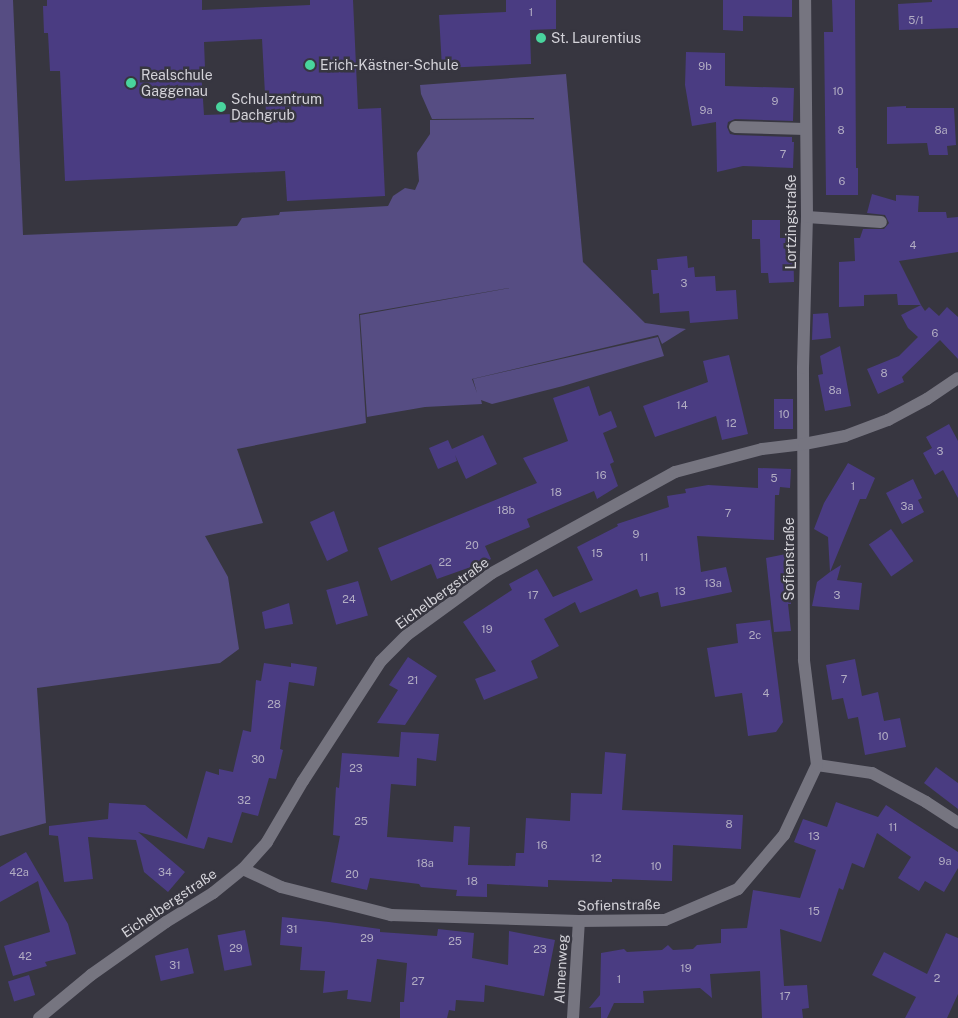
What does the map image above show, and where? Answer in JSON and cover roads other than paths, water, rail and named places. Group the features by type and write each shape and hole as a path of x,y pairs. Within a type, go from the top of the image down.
{"street":[{"name":"Lortzingstraße","path":"804,444 803,368 807,217 805,0"},
{"path":"735,127 805,128"},
{"path":"807,217 881,222"},
{"name":"Eichelbergstraße","path":"39,1018 91,975 166,922 213,893 243,870 266,842 318,758 382,661 407,635 492,573 674,472 762,449 804,444 845,436 888,420 927,400 957,380"},
{"name":"Sofienstraße","path":"243,870 281,888 391,915 579,921 665,920 738,889 784,836 817,766 804,660 804,444"},
{"path":"817,766 872,773 926,802 958,823"},
{"name":"Almenweg","path":"573,1018 579,921"}],"place":[{"name":"St. Laurentius","path":"541,38"},
{"name":"Erich-Kästner-Schule","path":"310,65"},
{"name":"Realschule Gaggenau","path":"131,83"},
{"name":"Schulzentrum Dachgrub","path":"221,107"}]}
